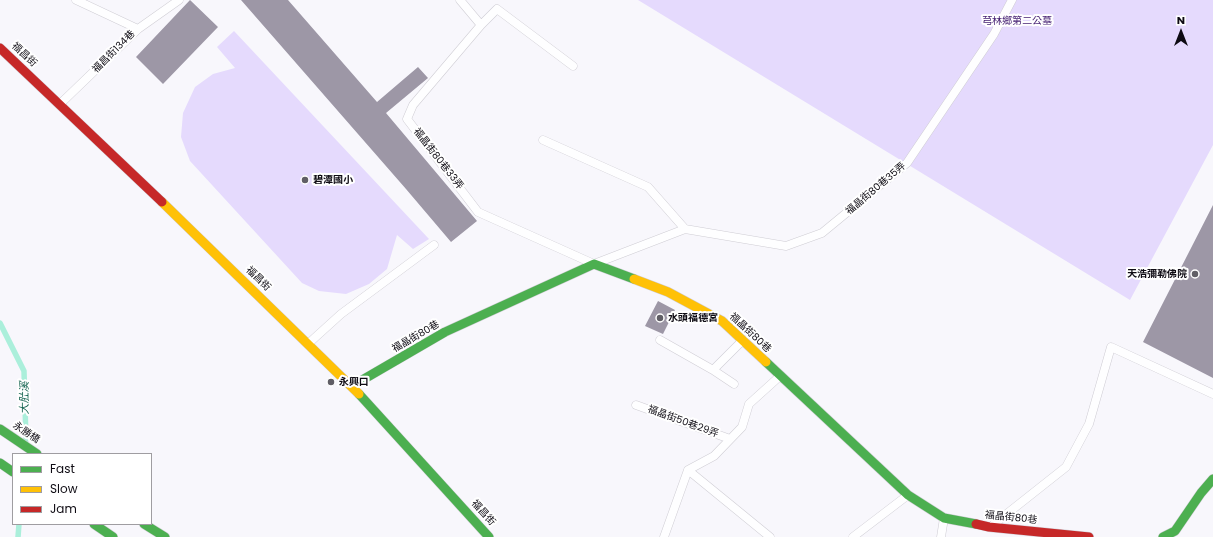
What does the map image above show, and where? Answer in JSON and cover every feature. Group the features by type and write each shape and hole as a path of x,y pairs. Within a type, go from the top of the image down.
{"street":[{"name":"福昌街","path":"0,48 352,386 489,537"},
{"name":"福晶街80巷","path":"352,386 445,332 594,264 668,292 722,321 908,495 944,518 989,527 1089,537"},
{"name":"永勝橋","path":"1,430 36,453"},
{"path":"0,463 12,471"},
{"path":"1163,537 1175,531 1201,493 1213,479"},
{"path":"95,525 113,537"},
{"path":"146,525 164,537"}],"lane":[{"name":"福昌街134巷","path":"60,104 138,30 76,0"},
{"path":"138,30 179,0"},
{"path":"460,0 481,25"},
{"name":"福晶街80巷35弄","path":"685,229 786,246 822,233 907,163 994,34 1012,0"},
{"name":"福晶街80巷33弄","path":"573,66 497,8 414,105 407,120 478,212 594,264"},
{"path":"543,140 648,187 685,229 594,264"},
{"path":"308,344 341,314 434,245"},
{"path":"660,340 713,370 734,384"},
{"path":"713,370 743,341"},
{"path":"989,527 1066,467 1089,424 1111,347 1213,394"},
{"path":"664,537 688,470 714,456 730,440 742,427 749,404 780,376"},
{"name":"福晶街50巷29弄","path":"636,405 730,440"},
{"path":"688,470 770,537"},
{"path":"852,537 908,495"},
{"path":"941,537 944,518"}],"green space":[{"name":"芎林鄉第二公墓","path":"638,0 1213,0 1213,145 1130,300"},
{"path":"234,31 429,239 413,249 397,235 387,269 369,284 346,294 319,291 302,283 190,161 181,137 183,113 195,87 213,74 235,68 217,47"}],"building":[{"path":"190,0 218,27 163,84 136,57"},
{"path":"241,0 288,0 377,102 418,67 428,78 386,113 477,221 451,242"},
{"name":"天浩彌勒佛院","path":"1213,205 1213,378 1143,342"},
{"name":"水頭福德宮","path":"658,301 675,310 663,334 645,326"}],"waterway":[{"name":"大肚溪","path":"0,323 24,371 26,440"},
{"name":"大肚溪","path":"18,537 19,525"}],"traffic: fast":[{"path":"352,386 445,332 594,264 634,279"},
{"path":"766,362 908,495 944,518 976,524"},
{"path":"359,394 489,537"},
{"path":"0,429 36,453"},
{"path":"0,463 12,471"},
{"path":"1163,537 1175,531 1201,493 1213,479"},
{"path":"95,525 113,537"},
{"path":"146,525 165,537"}],"traffic: slow":[{"path":"162,202 359,394"},
{"path":"634,279 668,292 722,321 766,362"}],"traffic: jam":[{"path":"0,48 162,202"},
{"path":"976,524 989,527 1089,537"}],"place":[{"name":"碧潭國小","path":"305,180"},
{"name":"天浩彌勒佛院","path":"1195,274"},
{"name":"水頭福德宮","path":"660,318"},
{"name":"永興口","path":"331,382"}]}
